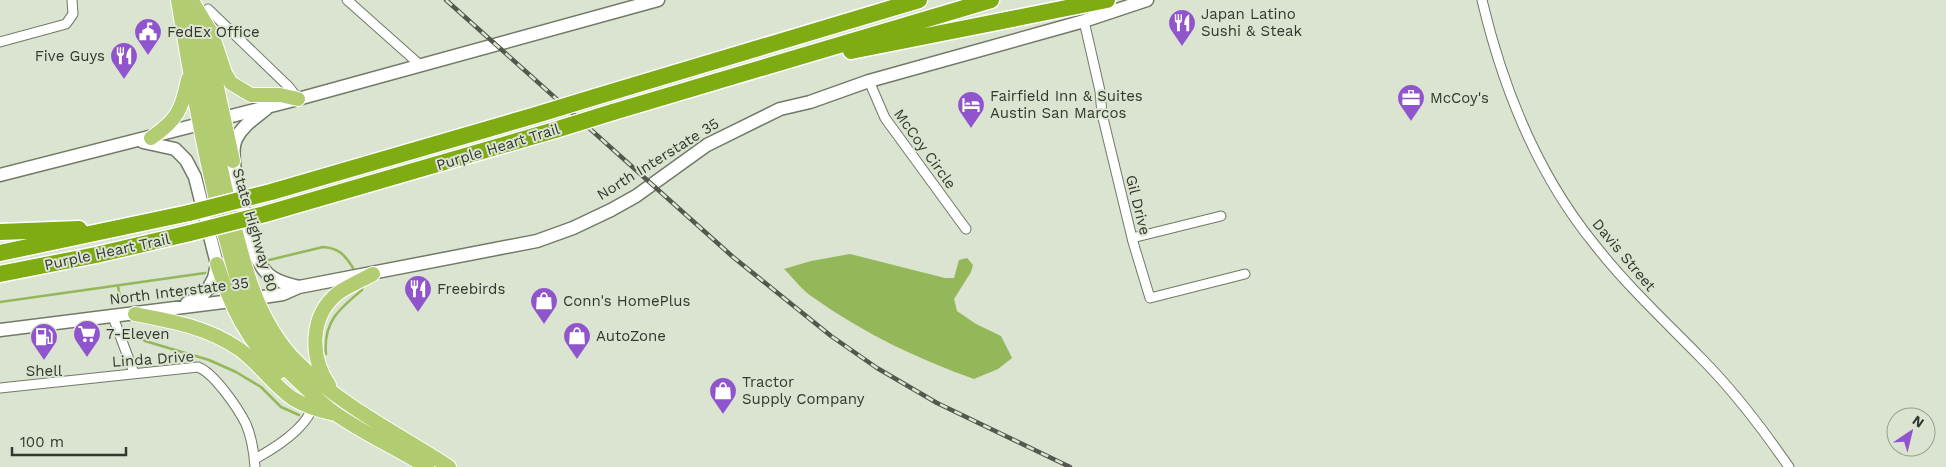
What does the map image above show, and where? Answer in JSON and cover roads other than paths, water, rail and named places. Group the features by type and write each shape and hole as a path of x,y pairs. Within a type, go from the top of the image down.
{"highway":[{"path":"732,56 828,19 887,0"},
{"name":"Purple Heart Trail","path":"0,253 128,227 271,192 919,0"},
{"name":"Purple Heart Trail","path":"0,274 96,255 265,214 991,0"},
{"path":"792,60 878,47 1107,0"},
{"path":"0,232 128,227"}],"main road":[{"path":"178,0 190,68 210,121 233,161 257,258 262,269 278,282 299,287"},
{"path":"185,0 195,26"},
{"path":"191,0 210,121"},
{"path":"191,0 212,34 225,73 231,83 251,95 280,95 298,99"},
{"path":"0,175 268,107 419,64 658,0"},
{"name":"North Interstate 35","path":"0,330 283,294 299,287 537,240 573,228 636,196 707,145 780,109 810,102 869,81 1084,21 1147,0"},
{"path":"145,139 166,127 179,111 184,102 190,68"},
{"path":"233,161 235,142 239,133 268,107"},
{"name":"State Highway 80","path":"210,121 233,270 250,298 295,360 336,396 449,467"},
{"path":"145,139 175,149 186,160 195,176 217,264 229,301 243,328 269,362 314,402 427,467"},
{"path":"176,308 199,298 208,289 214,278 217,264"},
{"path":"336,396 321,374 316,360 315,340 320,319 338,294 372,274"},
{"name":"State Highway 80","path":"250,298 254,320 278,358 314,402"},
{"path":"135,314 187,325 218,336 250,358 290,396 314,402 336,404 408,446 423,450"}],"street":[{"path":"0,42 66,24 73,14 72,0"},
{"path":"347,0 419,64"},
{"name":"Davis Street","path":"1482,0 1493,44 1514,108 1537,156 1556,189 1594,245 1738,398 1761,426 1789,467"},
{"path":"208,9 289,87 298,99"},
{"name":"Gil Drive","path":"1084,21 1100,91 1102,114 1132,238 1150,298 1245,274"},
{"name":"McCoy Circle","path":"869,81 885,118 966,229"},
{"path":"1132,238 1221,216"},
{"path":"113,317 134,373"},
{"name":"Linda Drive","path":"0,388 191,367 205,370 245,423 255,463"},
{"path":"255,463 288,438 314,402"}],"waterway":[{"path":"269,260 323,247 341,253 353,268"},
{"path":"0,302 205,273"},
{"path":"118,286 121,303"},
{"path":"326,354 327,333 334,317 362,290 362,286"},
{"path":"129,328 145,341 209,360 236,372 261,387 281,407 299,415"}],"railway":[{"path":"446,0 733,257 831,336 877,368 937,403 1070,467"}],"place":[{"name":"Japan Latino Sushi & Steak","path":"1182,47"},
{"name":"FedEx Office","path":"148,56"},
{"name":"Five Guys","path":"124,80"},
{"name":"McCoy's","path":"1411,122"},
{"name":"Fairfield Inn & Suites Austin San Marcos","path":"971,129"},
{"name":"Freebirds","path":"418,313"},
{"name":"Conn's HomePlus","path":"544,325"},
{"name":"7-Eleven","path":"87,358"},
{"name":"AutoZone","path":"577,360"},
{"name":"Shell","path":"44,361"},
{"name":"Tractor Supply Company","path":"723,415"}]}
